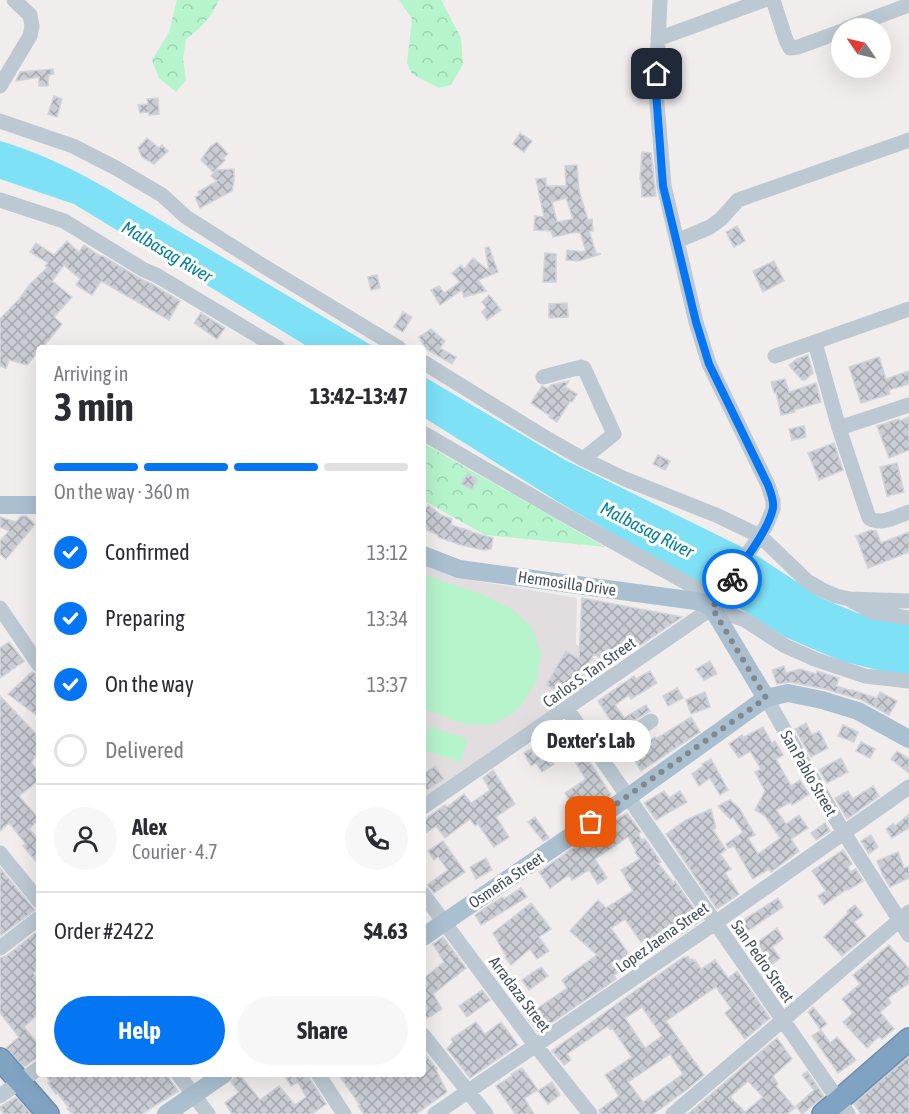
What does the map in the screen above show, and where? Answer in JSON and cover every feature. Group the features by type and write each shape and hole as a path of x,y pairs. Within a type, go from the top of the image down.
{"highway":[{"path":"823,1114 843,1107 909,1039"},
{"path":"0,1059 48,1114"}],"main road":[{"path":"0,505 36,505"},
{"name":"Hermosilla Drive","path":"426,556 459,569 716,603"},
{"name":"San Pablo Street","path":"716,603 766,698"},
{"path":"766,698 788,693 822,700 858,711 909,739"},
{"name":"Osmeña Street","path":"426,935 628,797 766,698"},
{"path":"166,1114 220,1077"}],"street":[{"path":"0,86 30,36 32,26 30,15 14,0"},
{"name":"Carlos S. Tan Street","path":"426,805 567,709 716,603 758,540 773,509 771,494 709,364 696,322 663,186 656,92 660,0"},
{"path":"658,39 764,0"},
{"path":"773,0 790,48 831,35"},
{"path":"874,18 909,5"},
{"path":"0,121 73,146 116,168 162,195 186,217 394,345"},
{"path":"677,241 710,227 721,219 738,200 909,140"},
{"path":"0,200 64,221 273,345"},
{"path":"775,356 909,309"},
{"path":"815,343 867,514 872,520 880,522 909,512"},
{"path":"426,364 583,459 625,479 716,515 758,540 807,581 824,591 850,599 909,602"},
{"path":"543,377 581,367 584,369 614,434 583,459"},
{"path":"839,428 909,405"},
{"path":"426,435 694,587 785,646 817,660 866,676 909,681"},
{"path":"850,599 872,612 909,618"},
{"path":"0,608 6,628 36,662"},
{"name":"San Pablo Street","path":"766,698 844,833 904,916 909,935"},
{"name":"San Pedro Street","path":"567,709 843,1107"},
{"path":"598,754 651,721"},
{"name":"Lopez Jaena Street","path":"435,1114 909,787"},
{"path":"0,854 36,897"},
{"name":"Arradaza Street","path":"426,898 536,1046 590,1114"},
{"path":"673,1114 904,916"},
{"path":"0,948 36,920"},
{"path":"426,1039 486,1114"},
{"path":"0,1096 36,1070"},
{"path":"180,1077 208,1114"},
{"path":"320,1077 344,1114"}],"shaded area":[{"path":"426,563 477,581 577,598 576,644 612,672 426,799"}],"green space":[{"path":"177,0 219,0 205,22 186,39 183,59 186,80 176,92 159,78 152,60 169,32"},
{"path":"399,0 441,0 461,38 463,64 451,85 439,88 412,74 407,63 412,19"},
{"path":"426,445 605,547 485,535 426,502"},
{"path":"426,575 484,595 512,609 531,627 541,653 536,682 516,711 492,725 465,724 426,710"},
{"path":"429,726 468,739 460,762 426,751 426,736"}],"water":[{"name":"Malbasag River","path":"0,141 41,155 93,181 371,345 305,345 74,204 0,179"},
{"name":"Malbasag River","path":"426,378 565,460 750,551 821,598 857,613 909,623 909,674 886,672 841,661 785,637 560,503 426,419"}],"building":[{"path":"53,69 54,74 49,75 48,86 39,86 39,77 16,81 20,72"},
{"path":"54,96 62,99 57,117 48,114"},
{"path":"158,98 159,114 140,113 138,105 148,104 147,99"},
{"path":"520,133 532,141 524,152 513,144"},
{"path":"147,138 159,148 162,145 168,151 154,164 142,157 138,148"},
{"path":"217,142 228,154 213,172 201,160 210,147"},
{"path":"642,152 651,153 656,196 642,197 640,179"},
{"path":"577,165 579,191 588,220 592,219 593,231 589,231 596,253 601,254 578,261 566,260 567,250 586,252 580,232 553,237 551,231 534,230 535,216 544,217 536,179 546,178 546,186 566,186 565,166","holes":["566,198 573,219 557,222 552,202"]},
{"path":"234,169 232,191 200,208 195,197 200,195 198,192 217,181 211,176 216,170"},
{"path":"737,226 745,241 734,247 726,232"},
{"path":"67,241 79,252 84,245 180,301 169,320 101,281 92,295 76,285 80,279 64,265 52,281 72,297 54,317 62,324 44,345 36,345 36,354 27,365 9,360 6,368 0,366 0,319 47,268 45,266 48,263 30,252 36,243 54,255"},
{"path":"489,247 498,272 478,280 486,291 464,297 462,290 440,305 431,290 439,286 444,293 460,282 452,273 461,265 464,269 473,258 489,271 485,248"},
{"path":"545,253 556,254 556,282 543,282"},
{"path":"774,261 784,281 763,292 753,271"},
{"path":"377,275 380,288 371,290 368,277"},
{"path":"489,295 501,310 487,320 482,312 486,307 482,302"},
{"path":"567,303 568,317 549,318 549,304"},
{"path":"403,312 412,317 403,332 394,327"},
{"path":"201,313 225,328 217,339 194,323"},
{"path":"431,329 445,341 440,348 456,357 452,364 426,349 426,345 419,337"},
{"path":"808,355 813,373 802,380 789,365"},
{"path":"879,357 886,379 909,371 909,384 889,390 890,394 861,403 849,367"},
{"path":"785,379 789,392 816,383 821,402 781,415 776,392 774,393 771,382"},
{"path":"569,381 565,387 577,394 557,422 531,403 542,386 548,389 551,385"},
{"path":"909,417 909,450 889,458 877,426"},
{"path":"804,426 806,437 792,440 789,429"},
{"path":"834,443 843,470 819,480 808,453"},
{"path":"658,455 670,461 665,470 653,464"},
{"path":"897,463 904,492 887,496 880,467"},
{"path":"468,473 477,480 472,489 461,484"},
{"path":"428,505 441,515 452,519 451,525 493,538 491,549 483,550 461,545 438,537 426,529"},
{"path":"21,516 26,516 35,524 6,559 0,554 0,541 9,531 0,527 0,517 16,522"},
{"path":"871,530 876,531 881,543 909,532 909,552 868,568 856,536"},
{"path":"582,598 682,617 610,666 594,654 566,697 546,685 566,651 579,659"},
{"path":"9,642 24,661 0,678 0,648"},
{"path":"710,661 717,674 704,680 696,669"},
{"path":"784,666 786,673 800,669 816,674 817,671 839,678 836,686 877,698 880,692 897,701 889,715 862,700 825,689 790,682 777,684 772,670"},
{"path":"650,671 657,683 631,699 629,695 615,705 624,718 646,705 650,711 615,732 612,727 614,725 598,701 634,676 636,679"},
{"path":"32,672 36,674 36,715 8,694"},
{"path":"677,688 683,698 668,706 663,696"},
{"path":"705,692 710,707 691,714 686,700"},
{"path":"0,696 36,734 36,755 31,763 36,769 36,782 19,796 36,816 36,822 29,829 36,837 36,861 23,846 26,844 9,823 0,831"},
{"path":"691,717 700,732 641,771 630,753"},
{"path":"806,723 812,735 819,731 828,748 811,757 795,729"},
{"path":"566,725 611,795 580,816 565,793 586,779 568,751 552,761 554,764 542,772 536,763 531,766 524,753 531,749 534,755 550,746 546,739"},
{"path":"843,725 858,732 854,742 838,736"},
{"path":"763,727 772,743 775,741 783,755 776,759 791,786 800,780 809,794 792,805 791,802 776,810 786,824 799,815 808,828 791,839 799,851 771,872 769,869 753,879 734,846 728,848 726,844 743,832 733,817 730,819 718,806 730,800 739,808 755,835 748,838 758,854 780,838 765,816 755,810 765,791 755,772 761,769 750,751 739,758 729,744 742,735 744,737"},
{"path":"861,742 875,749 870,758 856,751"},
{"path":"897,751 909,759 909,773 891,759"},
{"path":"841,758 848,772 827,783 819,770"},
{"path":"711,759 728,790 720,795 710,778 699,786 692,774"},
{"path":"435,766 444,779 426,791 426,772"},
{"path":"493,770 515,804 496,817 509,837 494,847 478,824 475,826 470,819 445,838 436,826 426,833 426,819 445,805 447,807 464,794 471,803 490,790 483,778"},
{"path":"873,786 879,796 847,819 835,798 848,791 853,799"},
{"path":"664,791 669,798 680,791 687,802 656,820 644,803"},
{"path":"711,809 716,828 713,830 726,850 720,854 731,869 725,873 739,894 717,909 666,834 686,820"},
{"path":"627,813 641,832 638,834 642,840 645,839 661,862 658,863 673,882 675,881 702,920 664,946 657,935 648,941 646,938 641,942 625,919 611,928 636,965 629,970 627,967 614,975 616,979 538,1032 524,1014 533,1007 535,1010 567,988 562,980 597,955 570,931 598,900 606,908 633,891 621,870 640,859 628,837 595,859 607,878 598,884 589,870 572,880 569,875 550,888 539,872"},
{"path":"909,814 909,828 892,838 886,829 893,824 895,826"},
{"path":"535,817 549,838 543,841 528,822"},
{"path":"825,823 830,831 816,840 811,833"},
{"path":"871,835 878,847 869,854 861,841"},
{"path":"443,841 465,872 434,893 427,885 448,870 438,857 434,860 428,851"},
{"path":"843,850 852,864 848,867 850,872 856,869 863,881 824,905 818,896 826,891 812,871"},
{"path":"898,852 904,868 909,866 909,878 890,887 877,861"},
{"path":"486,858 492,870 476,879 470,867"},
{"path":"0,868 35,910 0,936"},
{"path":"521,888 527,897 481,925 475,915 502,897 504,899"},
{"path":"778,898 783,907 740,936 734,926"},
{"path":"531,903 551,929 539,937 549,951 537,959 530,949 511,965 493,933"},
{"path":"855,905 863,915 854,922 866,936 842,956 824,937"},
{"path":"777,928 783,939 772,947 780,958 767,968 751,947"},
{"path":"36,932 36,971 33,973 36,977 36,1016 24,1027 36,1041 36,1059 24,1067 6,1048 19,1037 0,1013 0,958 6,956"},
{"path":"443,937 466,968 433,994 442,1009 426,1019 426,977 444,962 433,944"},
{"path":"889,945 909,969 909,983 888,998 891,1003 880,1012 894,1029 882,1039 879,1036 867,1048 843,1022 853,1013 842,999 860,984 853,975"},
{"path":"688,956 690,960 695,960 701,969 715,960 728,978 737,971 770,1018 745,1039 725,1013 731,1008 716,987 666,1021 704,1075 653,1114 600,1114 599,1110 619,1096 605,1075 632,1057 612,1028 608,1026 567,1054 571,1060 564,1065 552,1051","holes":["642,1007 662,1036 645,1048 625,1018","670,1054 683,1074 643,1102 628,1082"]},
{"path":"541,967 548,976 529,990 522,980"},
{"path":"482,990 490,1000 467,1017 459,1006"},
{"path":"813,1007 827,1024 820,1029 808,1012"},
{"path":"476,1022 485,1034 501,1022 518,1045 470,1078 447,1049 453,1042 451,1039"},
{"path":"821,1030 830,1043 837,1037 856,1060 838,1073 812,1036"},
{"path":"777,1038 792,1059 773,1076 778,1084 776,1086 795,1108 787,1114 688,1114","holes":["748,1081 763,1097 745,1112 730,1097"]},
{"path":"426,1055 437,1069 447,1092 416,1114 364,1114 358,1106 360,1105 340,1077 426,1077"},
{"path":"909,1056 909,1114 861,1114 854,1104"},
{"path":"522,1068 538,1090 524,1098 534,1114 515,1114 496,1086"},
{"path":"807,1071 824,1096 802,1114 796,1106 814,1090 802,1075"},
{"path":"48,1077 169,1077 178,1091 142,1114 73,1114 48,1083 50,1082"},
{"path":"234,1077 241,1077 260,1100 279,1086 295,1105 306,1097 298,1082 291,1086 286,1078 309,1077 326,1104 312,1114 232,1114 225,1103 239,1092 231,1082"},
{"path":"552,1082 560,1095 548,1104 538,1091"},
{"path":"16,1097 31,1114 4,1114 0,1107"}],"way so far":[{"path":"591,822 766,698 712,608 732,579"}],"place":[{"name":"Dexter's Lab","path":"591,822"}],"route":[{"path":"657,74 656,92 663,186 696,322 709,364 768,485 773,501 773,509 766,526 732,579"}]}
